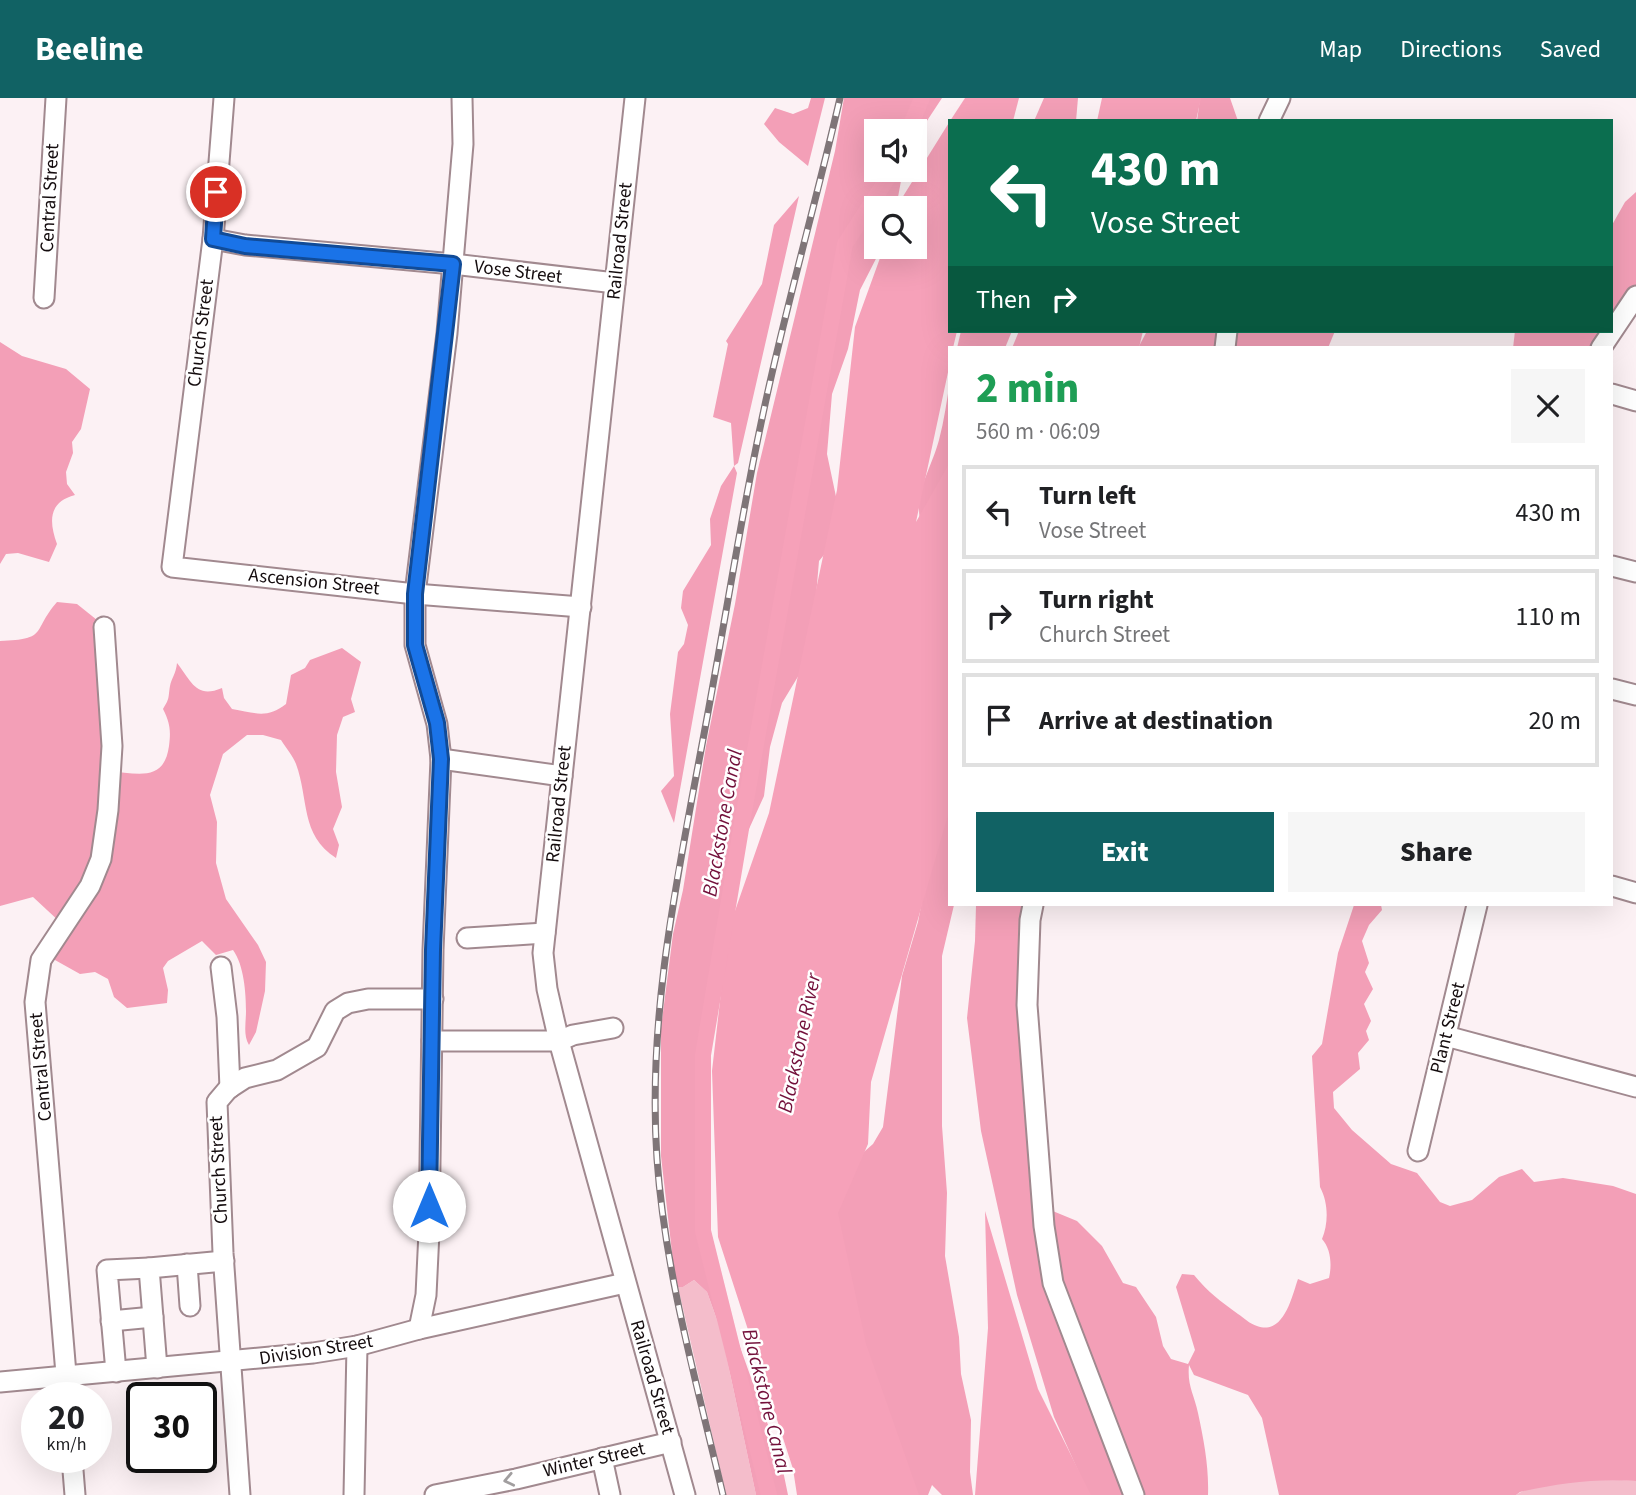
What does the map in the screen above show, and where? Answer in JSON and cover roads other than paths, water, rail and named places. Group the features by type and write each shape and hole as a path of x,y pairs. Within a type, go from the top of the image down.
{"street":[{"name":"Central Street","path":"44,298 55,98"},
{"name":"Church Street","path":"172,567 213,239 224,98"},
{"path":"419,1329 426,1296 429,1232 438,787 441,759 437,723 415,645 415,594 453,264 463,144 463,98"},
{"name":"Railroad Street","path":"635,98 543,953 547,989 559,1041 684,1495"},
{"path":"1270,119 1280,98"},
{"name":"Vose Street","path":"213,239 245,246 453,264 615,283"},
{"path":"1613,330 1636,296"},
{"path":"1613,394 1636,401"},
{"path":"1613,566 1636,572"},
{"name":"Ascension Street","path":"172,567 415,594 581,607"},
{"name":"Central Street","path":"67,1382 35,1002 41,960 90,886 101,859 108,810 112,746 104,627"},
{"path":"1613,689 1636,695"},
{"path":"441,759 562,776"},
{"path":"1613,886 1636,893"},
{"path":"1033,906 1027,1005 1044,1226 1053,1283 1134,1495"},
{"name":"Plant Street","path":"1418,1151 1478,906"},
{"path":"467,938 545,933"},
{"path":"221,967 227,1017 230,1088"},
{"name":"Church Street","path":"240,1495 224,1261 217,1102 230,1088 245,1078 277,1070 317,1047 335,1011 348,1003 368,999 433,999"},
{"path":"432,1041 559,1041 573,1035 613,1028"},
{"path":"1446,1036 1636,1087"},
{"path":"116,1372 107,1270 224,1261"},
{"path":"187,1264 190,1306"},
{"path":"149,1268 158,1368"},
{"name":"Division Street","path":"0,1382 232,1362 357,1346 419,1329 625,1283"},
{"path":"111,1321 153,1317"},
{"path":"354,1495 357,1346"},
{"name":"Winter Street","path":"440,1494 671,1442"},
{"path":"602,1458 610,1495"},
{"path":"73,1473 75,1495"}],"water":[{"path":"965,98 1019,98 1014,119 951,119"},
{"path":"1102,98 1201,98 1196,119 1097,119"},
{"name":"Blackstone River","path":"948,124 948,333 957,333 953,346 948,346 948,372 916,522 948,466 948,815 871,1082 868,1144 838,1213 866,1344 919,1495 797,1495 793,1469 718,1237 712,1071 728,931 769,813 837,490 855,327 880,259 927,259 927,196 903,196 912,182 927,182 927,158"},
{"path":"1018,333 1143,333 1139,346 1013,346"},
{"path":"985,1211 1038,1389 1091,1495 975,1495 988,1328"}],"waterway":[{"name":"Blackstone Canal","path":"913,119 922,98"},
{"name":"Blackstone Canal","path":"769,1495 703,1231 703,1055 845,244 885,182"}],"railway":[{"path":"723,1495 683,1328 667,1244 657,1159 656,1052 675,892 754,460 781,335 840,98"}]}
